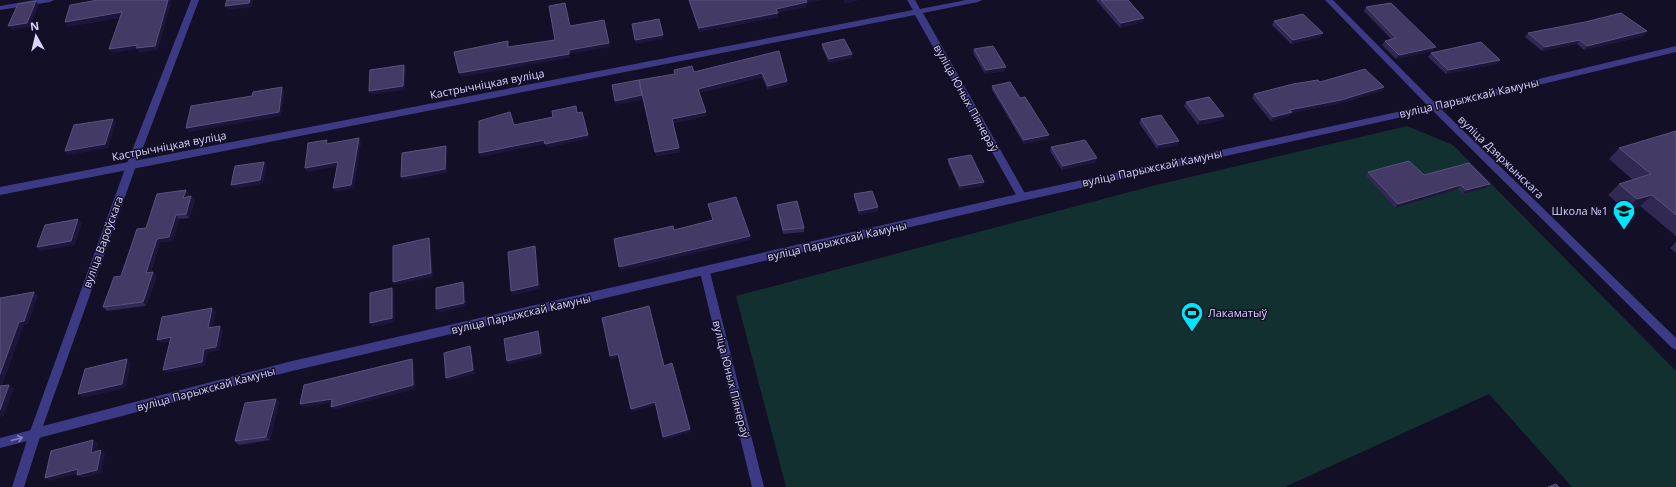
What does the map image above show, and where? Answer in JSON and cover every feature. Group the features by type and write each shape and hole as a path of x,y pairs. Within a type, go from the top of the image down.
{"street":[{"path":"0,8 50,0"},
{"name":"вуліца Вароўскага","path":"18,487 35,434 131,166 195,0"},
{"name":"вуліца Юных Піянераў","path":"911,0 1022,197"},
{"name":"Кастрычніцкая вуліца","path":"0,191 978,0"},
{"name":"вуліца Дзяржынскага","path":"1329,0 1434,107 1676,345"},
{"name":"вуліца Парыжскай Камуны","path":"0,443 288,368 1022,197 1434,107 1676,49"},
{"name":"вуліца Юных Піянераў","path":"705,272 758,487"}],"green space":[{"name":"Лакаматыў","path":"1407,126 1453,145 1676,371 1676,487 1572,487 1489,394 1285,487 786,487 736,296 1156,185"}],"building":[{"path":"98,0 168,0 155,46 136,48 138,45 109,49 122,12 65,22 70,5"},
{"path":"227,0 250,0 249,3 225,6"},
{"path":"689,0 806,0 807,2 776,9 778,13 699,28"},
{"path":"1101,0 1128,0 1144,18 1121,23"},
{"path":"36,1 27,23 8,26 18,4"},
{"path":"565,3 570,26 604,20 609,43 569,50 569,54 459,73 454,52 508,41 508,47 555,40 549,6"},
{"path":"1391,3 1436,47 1399,55 1385,41 1396,38 1366,7"},
{"path":"1621,13 1647,31 1587,46 1580,40 1545,47 1528,33 1585,22"},
{"path":"1303,14 1323,33 1293,40 1274,21"},
{"path":"659,19 663,35 635,40 632,24"},
{"path":"844,39 852,54 829,59 822,44"},
{"path":"1481,42 1500,60 1448,70 1431,53"},
{"path":"993,46 1006,67 986,70 974,49"},
{"path":"779,51 787,81 768,86 762,73 698,89 706,112 672,119 679,148 655,152 639,80 675,74 674,70 692,66 694,72"},
{"path":"404,65 403,86 369,91 370,70"},
{"path":"1365,69 1384,87 1341,100 1289,110 1292,112 1273,117 1254,94 1293,84 1318,80 1320,82"},
{"path":"639,80 642,95 615,101 612,85"},
{"path":"1010,82 1020,98 1025,97 1049,135 1024,140 992,86"},
{"path":"282,87 279,112 186,128 191,106 252,96 253,92"},
{"path":"1209,97 1224,116 1200,120 1186,102"},
{"path":"576,106 577,113 582,112 588,135 545,144 544,140 479,153 479,121 510,112 514,125 553,117 552,111"},
{"path":"1161,115 1179,141 1158,145 1141,119"},
{"path":"113,119 105,144 65,151 74,125"},
{"path":"1676,131 1676,215 1652,195 1637,199 1619,184 1651,174 1619,148"},
{"path":"359,138 351,185 333,188 338,162 305,168 308,143 327,140 326,144"},
{"path":"1085,140 1097,158 1063,166 1051,147"},
{"path":"446,146 445,169 401,177 402,153"},
{"path":"971,155 984,182 960,186 948,159"},
{"path":"1409,161 1424,175 1469,163 1490,184 1466,190 1461,185 1398,204 1368,172"},
{"path":"264,162 260,180 231,185 235,166"},
{"path":"186,190 183,198 191,196 186,214 176,215 169,237 157,239 146,273 153,272 143,302 103,307 114,277 121,276 137,229 146,228 157,194"},
{"path":"872,191 878,207 859,211 854,194"},
{"path":"736,197 750,236 619,267 614,239 673,226 674,230 713,220 708,204"},
{"path":"797,201 804,228 783,230 777,205"},
{"path":"78,219 71,241 37,247 45,225"},
{"path":"429,238 431,273 393,282 393,246"},
{"path":"535,246 538,285 511,291 508,252"},
{"path":"463,282 464,303 436,309 436,288"},
{"path":"392,288 392,318 370,323 370,293"},
{"path":"34,292 24,321 19,322 0,374 0,298"},
{"path":"649,306 664,366 672,363 690,429 663,437 655,402 631,409 618,354 610,356 602,318"},
{"path":"212,308 208,328 220,326 216,347 204,349 202,362 163,370 171,337 157,340 162,317"},
{"path":"538,331 541,353 507,361 504,339"},
{"path":"470,346 473,370 446,378 444,353"},
{"path":"127,359 122,384 78,394 85,369"},
{"path":"412,359 413,385 331,407 332,399 300,404 304,385"},
{"path":"9,385 0,410 0,386"},
{"path":"276,399 266,437 235,441 245,403"},
{"path":"93,440 91,453 101,450 97,470 77,475 78,469 45,478 51,451"},
{"path":"1556,484 1559,487 1548,487"}],"place":[{"name":"Школа №1","path":"1624,230"},
{"name":"Лакаматыў","path":"1192,332"}]}
